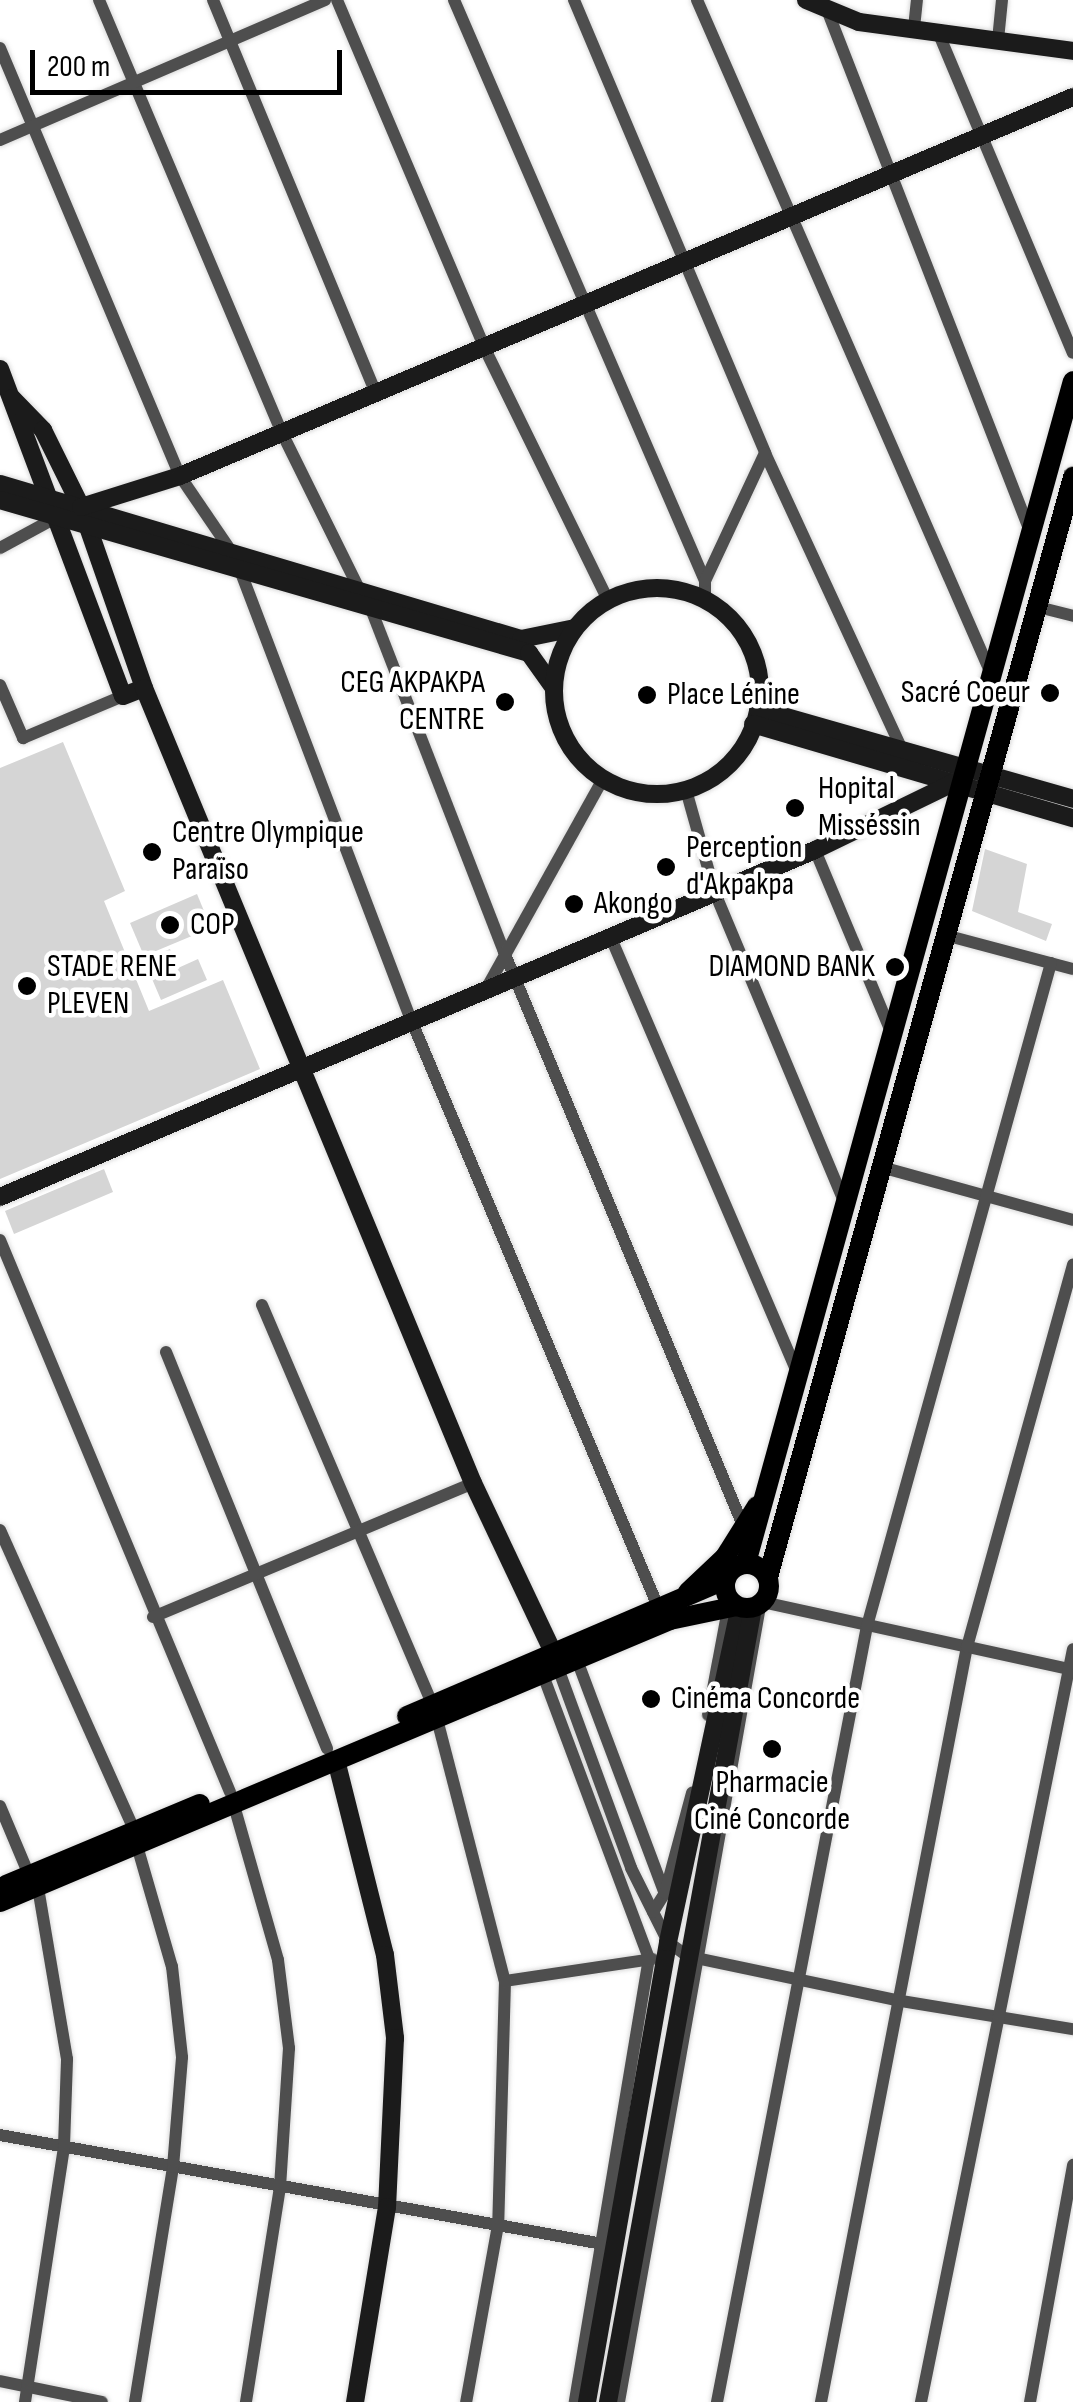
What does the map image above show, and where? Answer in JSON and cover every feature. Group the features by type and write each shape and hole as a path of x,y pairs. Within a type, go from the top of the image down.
{"main road":[{"path":"558,1664 668,1605 726,1580 746,1563 994,682 1073,382"},
{"path":"0,1902 33,1881 435,1712 680,1616 747,1605 768,1577 945,935 991,784 1073,477"},
{"path":"668,1605 717,1567 744,1528 775,1462"},
{"path":"746,1563 768,1577"},
{"path":"726,1580 727,1595 747,1605"},
{"path":"0,1887 33,1881"}],"street":[{"path":"100,0 282,432 360,589"},
{"path":"213,0 376,393"},
{"path":"0,140 325,0"},
{"path":"336,0 484,347 608,600"},
{"path":"0,500 89,529 529,653 554,688 567,742 603,779 643,793 686,790 728,765 756,717 758,675 748,644 705,590 454,0"},
{"path":"574,0 765,453 901,748"},
{"path":"697,0 994,682"},
{"path":"806,0 914,28 1073,51"},
{"path":"914,28 916,0"},
{"path":"998,40 1002,0"},
{"path":"827,5 1031,535"},
{"path":"938,32 1073,352"},
{"path":"0,48 180,476 230,551"},
{"path":"81,507 180,476 1073,97"},
{"path":"0,368 123,696"},
{"path":"12,398 43,430 81,507 144,688 473,1482 675,1916 693,1935"},
{"path":"705,590 765,453"},
{"path":"0,484 521,639 575,628"},
{"path":"1014,492 1066,505"},
{"path":"0,548 57,517"},
{"path":"240,570 412,1022 668,1605"},
{"path":"554,688 560,654 575,628 608,600 656,587 705,590"},
{"path":"1038,607 1073,616"},
{"path":"370,610 504,952 744,1528"},
{"path":"0,684 22,738 144,688"},
{"path":"756,717 901,748 964,778"},
{"path":"756,717 964,778 1073,799"},
{"path":"0,1197 816,850 964,778"},
{"path":"485,991 603,779"},
{"path":"991,784 1073,818"},
{"path":"686,790 716,893 846,1207"},
{"path":"816,850 892,1034"},
{"path":"945,935 1073,969"},
{"path":"611,938 799,1378"},
{"path":"716,2402 867,1626 1052,963"},
{"path":"881,1167 1073,1220"},
{"path":"0,1240 152,1617 232,1798 252,1853 284,1990 288,2078 280,2188 246,2402"},
{"path":"821,2402 895,2000 967,1647 1073,1264"},
{"path":"262,1306 435,1712 505,1981 498,2225 466,2402"},
{"path":"166,1352 332,1754 391,1982 387,2207 355,2402"},
{"path":"152,1617 473,1482"},
{"path":"0,1530 136,1837 179,2002 182,2057 173,2167 135,2402"},
{"path":"747,1605 1070,1669"},
{"path":"653,1912 665,1893 747,1605"},
{"path":"575,2402 661,1954 675,1916 747,1605"},
{"path":"608,2402 693,1957 693,1935 747,1605"},
{"path":"619,2402 747,1605"},
{"path":"920,2402 1073,1649"},
{"path":"558,1664 653,1912 661,1954 588,2402"},
{"path":"558,1664 661,1954"},
{"path":"0,1806 33,1881 66,2030 64,2146 24,2402"},
{"path":"505,1981 661,1954 798,1975 895,2000 995,2019 1073,2029"},
{"path":"0,2136 603,2244"},
{"path":"1030,2402 1073,2165"},
{"path":"0,2382 102,2402"}],"shaded area":[{"path":"63,742 125,891 104,901 149,1011 223,980 260,1069 0,1179 0,768"},
{"path":"985,849 1027,864 1018,912 1052,924 1046,941 972,911"},
{"name":"COP","path":"197,894 211,928 144,956 130,923"},
{"path":"170,949 178,968 198,959 207,980 161,1000 144,960"},
{"path":"104,1169 113,1192 14,1234 5,1211"}],"place":[{"name":"Sacré Coeur","path":"1050,693"},
{"name":"Place Lénine","path":"647,695"},
{"name":"CEG AKPAKPA CENTRE","path":"505,702"},
{"name":"Hopital Misséssin","path":"795,808"},
{"name":"Centre Olympique Paraïso","path":"152,852"},
{"name":"Perception d'Akpakpa","path":"666,867"},
{"name":"Akongo","path":"574,904"},
{"name":"COP","path":"170,925"},
{"name":"DIAMOND BANK","path":"895,967"},
{"name":"STADE RENE PLEVEN","path":"27,986"},
{"name":"Cinéma Concorde","path":"651,1699"},
{"name":"Pharmacie Ciné Concorde","path":"772,1749"}]}
